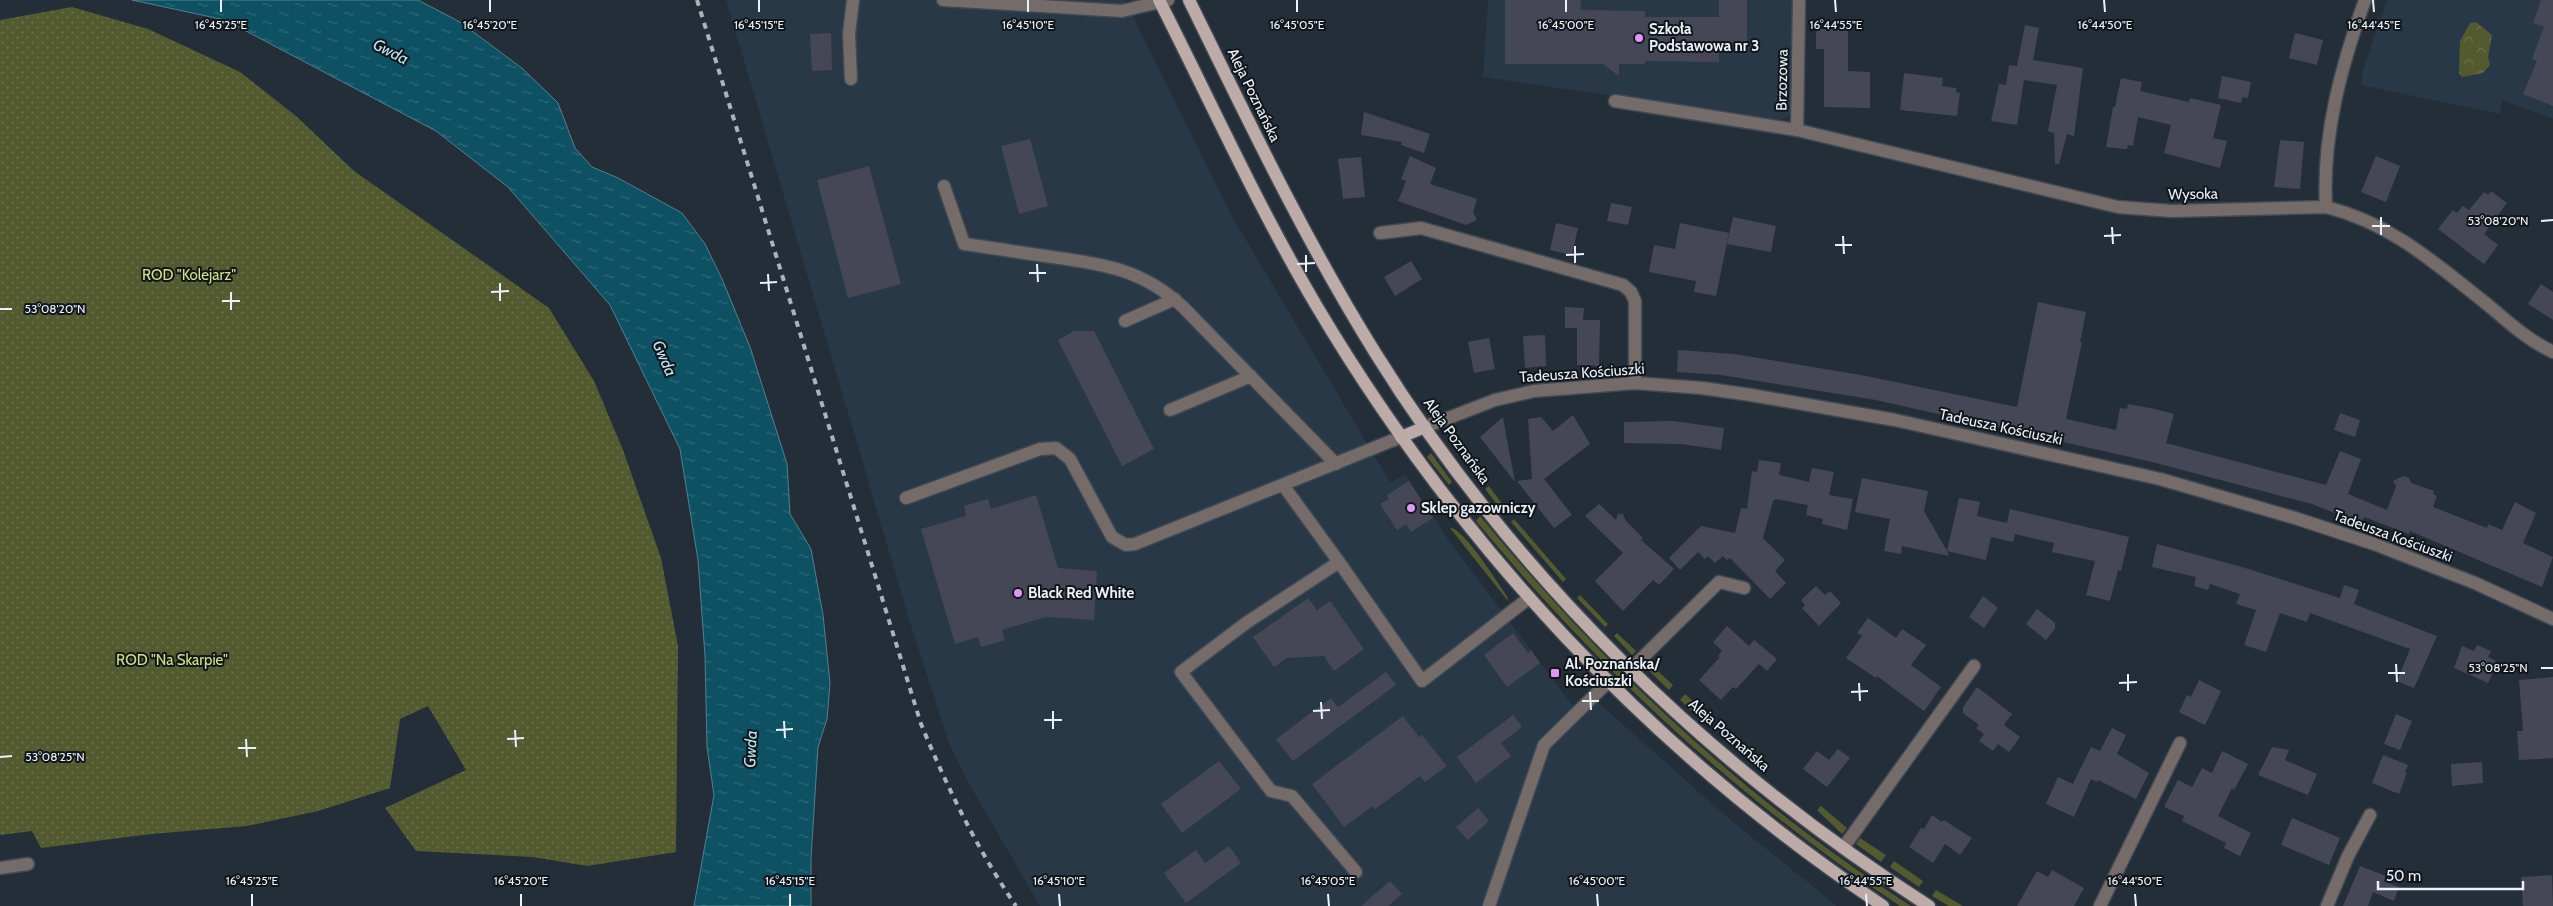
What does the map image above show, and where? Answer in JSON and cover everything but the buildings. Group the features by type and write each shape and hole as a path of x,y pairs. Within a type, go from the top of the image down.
{"main road":[{"name":"Aleja Poznańska","path":"1189,0 1317,256 1378,357 1425,427 1529,559 1631,669 1732,761 1843,848 1929,906"},
{"path":"1163,1 1290,258 1337,340 1401,437 1464,522 1529,598 1608,682 1668,739 1739,800 1827,867 1883,906"},
{"path":"1401,437 1425,427"}],"street":[{"path":"851,79 849,34 853,0"},
{"path":"942,0 1122,11 1163,1"},
{"path":"1086,9 1113,0"},
{"name":"Brzozowa","path":"1797,130 1799,0"},
{"path":"2326,207 2326,162 2334,106 2350,44 2365,0"},
{"name":"Wysoka","path":"1615,101 1797,130 2118,207 2172,211 2326,207 2375,224 2404,240 2507,321 2553,352"},
{"path":"944,186 964,244 1114,267 1146,279 1175,299 1336,464"},
{"path":"1380,233 1421,228 1623,285 1631,292 1636,306 1635,383"},
{"path":"1125,321 1175,299"},
{"path":"1170,410 1251,376"},
{"name":"Tadeusza Kościuszki","path":"1425,427 1495,400 1522,393 1635,383 1751,395 1894,420 2160,479 2374,544 2475,583 2553,619"},
{"path":"906,498 1040,449 1056,448 1070,459 1112,537 1126,545 1135,544 1401,437"},
{"path":"1283,485 1422,681 1529,598"},
{"path":"1339,562 1246,623 1181,672 1271,791 1292,796 1356,872"},
{"path":"1631,669 1719,582 1744,588"},
{"path":"1843,848 1974,666"},
{"path":"1489,906 1544,745 1608,682"},
{"path":"2100,906 2180,742"},
{"path":"2327,906 2348,856 2370,815"},
{"path":"0,868 28,864"}],"shaded area":[{"path":"726,0 1125,0 1230,213 1390,482 1405,475 1447,538 1573,706 1589,694 1728,818 1837,906 1040,906 968,782 950,746 912,629"},
{"name":"Szkoła Podstawowa nr 3","path":"1488,0 1793,0 1792,112 1786,118 1780,120 1483,77"},
{"path":"2387,0 2553,0 2553,119 2502,100 2500,114 2361,85 2363,70"}],"green space":[{"name":"ROD \"Kolejarz\"","path":"72,7 148,29 240,72 296,116 354,171 549,308 594,381 623,450 661,558 678,646 676,852 587,866 533,857 416,851 385,808 466,770 428,706 400,719 390,788 318,811 247,826 151,834 41,848 32,831 0,835 0,20"},
{"path":"2476,22 2492,35 2488,57 2490,65 2483,73 2462,77 2459,73 2460,41 2470,23"},
{"path":"1431,453 1452,482 1449,485 1427,457"},
{"path":"1489,486 1506,509 1503,512 1485,489"},
{"path":"1480,516 1576,626 1680,728 1791,822 1911,906 1900,906 1840,865 1782,821 1673,729 1572,629 1523,576 1476,521"},
{"path":"1514,519 1566,579 1563,582 1511,522"},
{"path":"1450,528 1463,536 1471,546 1507,596 1508,601"},
{"path":"1580,595 1608,624 1605,627 1577,598"},
{"path":"1617,633 1636,651 1632,655 1614,636"},
{"path":"1650,664 1673,685 1669,690 1646,668"},
{"path":"1685,694 1706,713 1703,718 1695,714 1680,700"},
{"path":"1821,806 1847,828 1842,834 1817,810"},
{"path":"1860,838 1886,855 1881,862 1856,844"},
{"path":"1894,861 1923,881 1919,887 1890,867"},
{"path":"1936,890 1963,906 1949,906 1932,896"}],"water":[{"name":"Gwda","path":"132,0 418,0 460,22 523,69 558,103 575,148 592,167 618,178 682,213 705,244 722,279 750,347 787,464 790,514 811,549 823,615 830,683 827,719 818,747 811,858 811,906 694,906 714,795 707,747 705,656 698,560 680,449 610,305 508,187 436,131 225,20"}],"railway":[{"path":"697,0 921,724 941,771 964,817 988,862 1016,906"}],"place":[{"name":"Szkoła Podstawowa nr 3","path":"1639,38"},
{"name":"Sklep gazowniczy","path":"1411,508"},
{"name":"Black Red White","path":"1018,593"},
{"name":"Al. Poznańska/ Kościuszki","path":"1555,673"}],"park label":[{"name":"ROD \"Na Skarpie\"","path":"172,660"}]}
